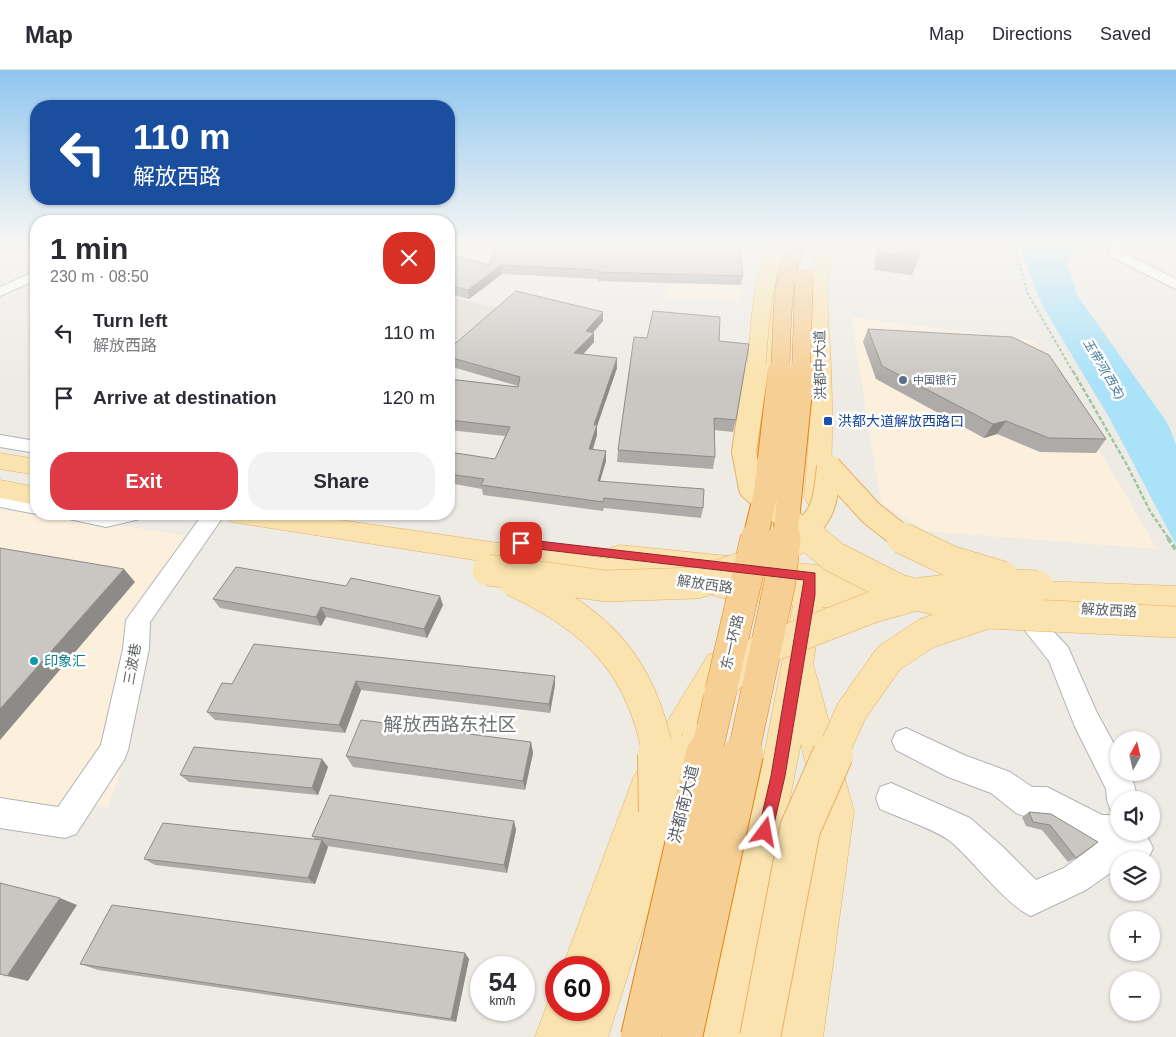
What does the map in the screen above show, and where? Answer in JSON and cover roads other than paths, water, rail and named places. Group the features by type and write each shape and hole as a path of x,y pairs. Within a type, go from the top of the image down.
{"highway":[{"name":"东一环路","path":"641,1037 766,493 779,390 786,289"},
{"path":"682,1037 780,582 802,391 803,289"}],"main road":[{"path":"765,289 756,379 744,452 751,488 834,557 899,590 987,613"},
{"path":"736,579 760,474 766,436 776,289"},
{"name":"洪都中大道","path":"810,586 818,473 821,366 817,289"},
{"path":"251,520 264,529 276,534 488,570 606,586 696,583 769,559 808,529 825,504 829,467 823,289"},
{"path":"0,462 30,467"},
{"path":"829,467 860,502 901,537 965,568 1037,586"},
{"path":"0,478 30,483"},
{"path":"0,490 30,495"},
{"name":"解放西路","path":"282,520 736,579 810,586 1173,598"},
{"name":"解放西路","path":"369,520 540,546 736,579"},
{"path":"488,570 566,607 599,634 627,669 648,712 659,762 659,820"},
{"name":"洪都南大道","path":"624,1037 719,665 736,579"},
{"path":"610,964 659,820 725,681 759,651 832,621 923,593 998,584 1173,598"},
{"path":"719,1037 778,776 810,586"},
{"path":"891,590 952,613 1034,627 1176,634"},
{"path":"760,1037 800,829 851,712 889,658 927,633 987,613 1173,598"},
{"path":"798,661 835,811 800,1037"},
{"path":"586,956 646,789 719,665"},
{"path":"558,1037 563,1021"},
{"path":"585,1037 590,1021"}],"street":[{"path":"0,441 30,446"},
{"path":"0,500 30,506"},
{"name":"三波巷","path":"0,813 64,823 114,750 136,649 138,620 210,520"},
{"path":"1034,627 1059,655 1085,718 1121,787 1121,791"},
{"path":"906,741 958,767 1000,782 1027,802 1047,802 1099,831 1110,831"},
{"path":"891,798 959,829 992,858 1031,899 1075,879 1105,857 1137,848 1133,841"}],"water":[{"name":"玉带河(西支)","path":"1036,289 1075,289 1077,295 1168,424 1176,445 1176,545 1110,419 1042,305"}],"place":[{"name":"中国银行","path":"903,380"},
{"name":"洪都大道解放西路口","path":"828,421"},
{"name":"印象汇","path":"34,661"}],"district":[{"name":"解放西路东社区","path":"450,724"}]}
